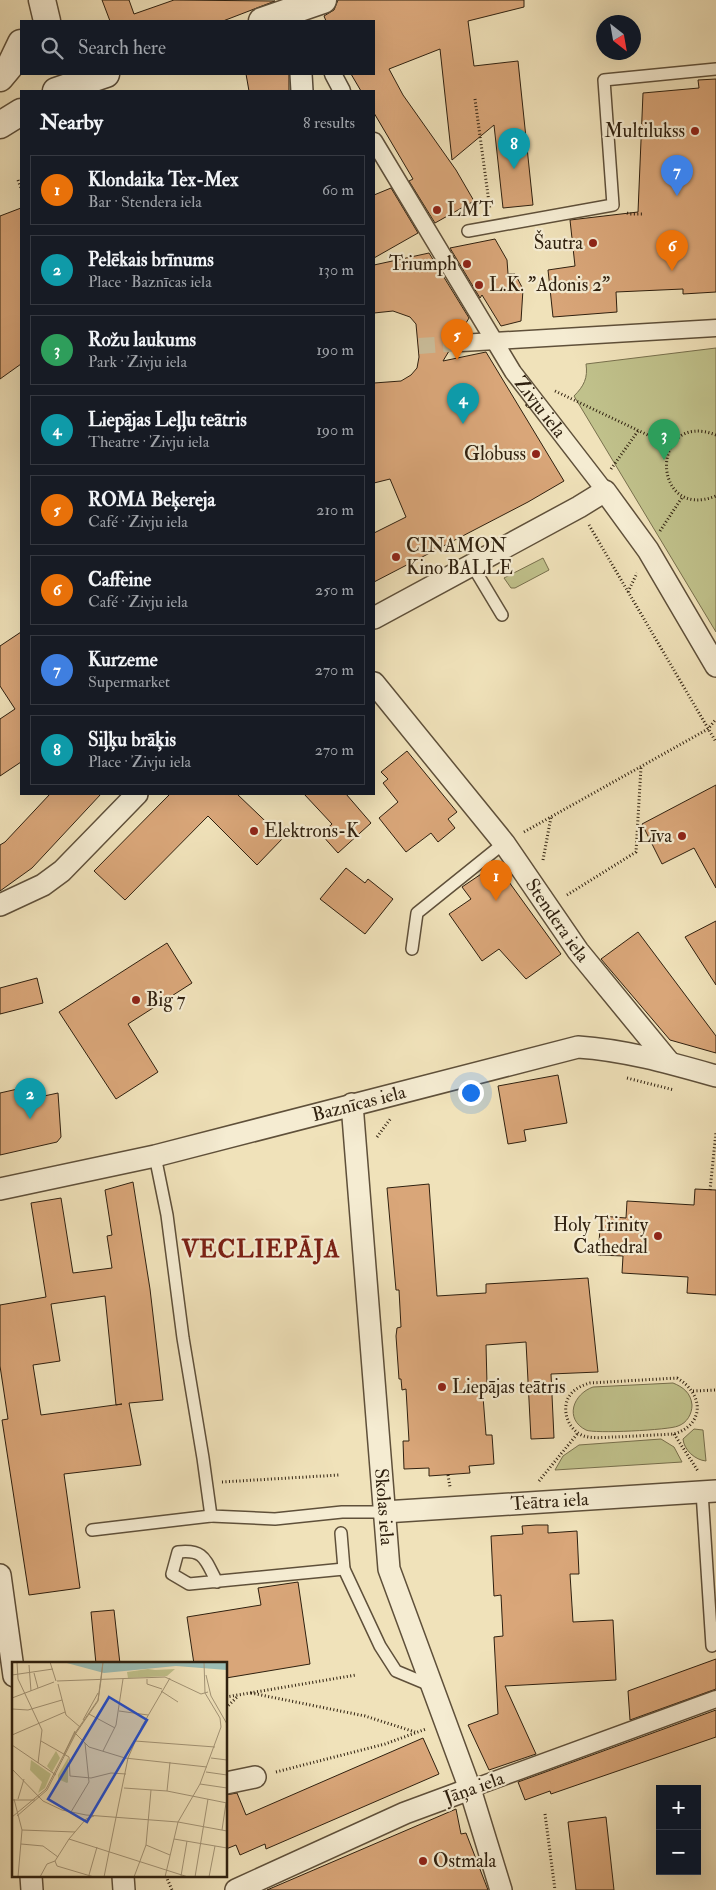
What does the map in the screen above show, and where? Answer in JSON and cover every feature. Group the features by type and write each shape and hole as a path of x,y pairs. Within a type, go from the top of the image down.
{"street":[{"path":"30,20 31,0"},
{"path":"42,0 47,20"},
{"path":"266,20 296,13 323,0"},
{"path":"0,78 10,66 20,45"},
{"path":"55,82 100,75"},
{"path":"301,75 302,90"},
{"path":"334,75 341,90"},
{"path":"0,125 20,113"},
{"name":"Zivju iela","path":"375,144 494,341 528,393 602,487 648,550 716,666"},
{"path":"461,343 716,328"},
{"path":"375,617 579,507 602,487"},
{"name":"Stendera iela","path":"375,684 504,843 578,950 668,1062"},
{"path":"0,905 43,885 62,871 136,795"},
{"name":"Baznīcas iela","path":"0,1189 155,1156 578,1047 610,1049 668,1062 716,1076"},
{"name":"Skolas iela","path":"352,1104 389,1569 470,1789 501,1890"},
{"name":"Teātra iela","path":"384,1512 707,1487"},
{"path":"0,1574 12,1662"},
{"name":"Jāņa iela","path":"236,1890 405,1814 716,1699"},
{"path":"228,1783 255,1777"}],"lane":[{"path":"468,231 613,205 604,80 716,69"},
{"path":"472,565 502,615"},
{"path":"412,949 417,913 504,843"},
{"path":"155,1156 167,1215 183,1338 211,1516"},
{"path":"707,1487 712,1646"},
{"path":"92,1530 211,1516 275,1519 342,1512 384,1512"},
{"path":"341,1533 344,1569 380,1646 396,1671 432,1686"},
{"path":"217,1582 344,1569"}],"path":[{"path":"475,99 493,226"},
{"path":"18,180 20,185"},
{"path":"551,390 671,446"},
{"path":"602,487 638,431"},
{"path":"716,434 706,431 686,433 671,446 665,464 670,482 683,496 705,500 716,496"},
{"path":"579,507 716,742"},
{"path":"504,843 708,729 716,719"},
{"path":"562,899 636,852 641,767"},
{"path":"541,869 551,817"},
{"path":"620,1077 678,1090"},
{"path":"375,1139 393,1115"},
{"path":"710,1190 716,1132"},
{"path":"677,1378 694,1391 697,1408 696,1417 684,1431 674,1434 593,1438 578,1433 568,1421 566,1405 569,1397 582,1385 590,1383 677,1378"},
{"path":"694,1391 716,1390"},
{"path":"535,1485 578,1433"},
{"path":"674,1434 707,1487"},
{"path":"206,1483 338,1475"},
{"path":"228,1697 356,1676"},
{"path":"251,1693 365,1716 416,1732"},
{"path":"228,1706 238,1695"},
{"path":"255,1777 384,1744 445,1722"},
{"path":"545,1814 555,1890"},
{"path":"167,1878 172,1890"}],"green space":[{"path":"716,348 716,632 574,396 584,382 586,364"},
{"path":"543,558 549,570 515,588 511,588 504,578"},
{"path":"673,1383 686,1391 692,1405 688,1418 678,1426 616,1432 592,1431 586,1430 575,1420 573,1413 576,1401 586,1390 593,1387"},
{"path":"694,1429 703,1430 706,1461 698,1459 685,1447 683,1439"},
{"path":"661,1439 674,1447 682,1462 555,1470 563,1456 579,1445"}],"building":[{"path":"102,0 129,0 134,14 174,0 275,1 226,20 110,20"},
{"path":"338,0 524,0 524,7 468,21 474,66 518,61 533,205 503,208 494,125 452,160 440,49 389,69 403,95 456,170 474,201 435,223 409,181 413,179 375,115 375,90 360,90 352,75 375,75 375,20 326,20 324,16 334,10"},
{"path":"246,75 289,75 289,90 249,90"},
{"path":"716,79 716,292 683,294 683,289 616,292 617,312 553,317 548,270 575,266 570,220 638,212 643,93 699,88 698,80"},
{"path":"391,188 418,233 375,257 375,195"},
{"path":"20,208 20,365 0,379 0,216"},
{"path":"495,239 507,260 508,274 515,274 523,289 521,321 501,326 482,295 480,298 450,248"},
{"path":"429,253 469,318 460,333 452,338 452,346 443,361 486,352 564,481 528,502 375,581 375,532 406,517 390,479 375,483 375,383 401,381 411,375 417,368 419,357 416,324 410,317 393,311 375,313 375,265"},
{"path":"20,633 20,763 0,776 0,719 15,709 0,686 0,646"},
{"path":"407,751 457,812 448,819 455,828 438,842 431,833 406,852 379,818 398,802 383,783 388,779 381,772"},
{"name":"Līva","path":"716,785 716,888 694,848 662,864 642,824"},
{"path":"49,795 100,795 32,868 0,891 0,845"},
{"path":"169,795 238,795 283,838 257,865 208,816 125,900 94,871"},
{"path":"305,795 347,795 371,823 338,853 321,834 332,824"},
{"path":"496,864 561,954 526,979 499,949 482,961 449,914 471,899 462,887"},
{"path":"346,868 365,883 368,879 393,899 365,934 320,899"},
{"path":"716,921 716,985 685,937"},
{"path":"638,932 716,1036 716,1053 670,1040 601,959"},
{"path":"167,943 192,983 128,1024 158,1072 116,1099 59,1012"},
{"path":"37,978 43,1003 0,1014 0,988"},
{"path":"558,1075 567,1123 524,1130 526,1141 508,1144 498,1086"},
{"path":"22,1088 25,1100 58,1093 61,1137 57,1142 0,1155 0,1093"},
{"path":"133,1182 150,1289 163,1400 129,1403 141,1465 64,1474 80,1588 29,1595 2,1420 8,1419 0,1366 0,1305 46,1297 31,1203 61,1198 73,1273 112,1268 107,1236 112,1235 105,1190","holes":["105,1296 116,1405 41,1415 33,1365 60,1361 51,1304"]},
{"path":"429,1184 437,1296 486,1293 486,1284 588,1278 598,1372 551,1374 554,1438 531,1439 526,1342 486,1345 487,1384 482,1384 486,1435 492,1435 494,1464 469,1466 470,1473 429,1476 429,1468 404,1469 403,1441 409,1441 406,1389 402,1390 401,1379 399,1379 396,1336 397,1328 401,1327 399,1290 396,1290 387,1188"},
{"name":"Holy Trinity Cathedral","path":"695,1189 716,1190 716,1295 687,1293 688,1277 622,1273 623,1256 598,1255 601,1216 626,1218 627,1201 694,1205"},
{"path":"548,1525 548,1533 577,1531 579,1574 570,1574 573,1622 613,1620 616,1680 505,1686 536,1754 489,1770 468,1725 498,1714 494,1637 503,1636 501,1595 494,1596 491,1536 523,1534 522,1526"},
{"path":"298,1582 310,1664 228,1678 228,1662 194,1662 187,1617 261,1605 258,1588"},
{"path":"114,1610 120,1662 96,1662 91,1612"},
{"path":"716,1659 716,1689 630,1720 628,1691"},
{"path":"716,1710 716,1737 551,1794 550,1791 525,1800 518,1782"},
{"path":"423,1738 439,1774 266,1849 265,1844 240,1855 236,1845 228,1848 228,1795 237,1793 246,1815"},
{"name":"Ostmala","path":"456,1809 461,1834 466,1833 488,1890 267,1890"},
{"path":"606,1817 614,1890 576,1890 568,1822"}],"tunnel":[{"path":"419,346 461,343"}],"place":[{"name":"Multilukss","path":"695,131"},
{"name":"Siļķu brāķis","path":"514,169"},
{"name":"Kurzeme","path":"677,196"},
{"name":"LMT","path":"437,210"},
{"name":"Šautra","path":"593,243"},
{"name":"Triumph","path":"467,264"},
{"name":"Caffeine","path":"672,271"},
{"name":"L.K. \"Adonis 2\"","path":"479,285"},
{"name":"ROMA Beķereja","path":"457,360"},
{"name":"Liepājas Leļļu teātris","path":"463,424"},
{"name":"Globuss","path":"536,454"},
{"name":"Rožu laukums","path":"664,460"},
{"name":"CINAMON Kino BALLE","path":"396,557"},
{"name":"Elektrons-K","path":"254,831"},
{"name":"Līva","path":"682,836"},
{"name":"Klondaika Tex-Mex","path":"496,901"},
{"name":"Big 7","path":"136,1000"},
{"name":"Pelēkais brīnums","path":"30,1119"},
{"name":"Holy Trinity Cathedral","path":"658,1236"},
{"name":"Liepājas teātris","path":"442,1387"},
{"name":"Ostmala","path":"423,1861"}],"district":[{"name":"VECLIEPĀJA","path":"261,1249"}]}
